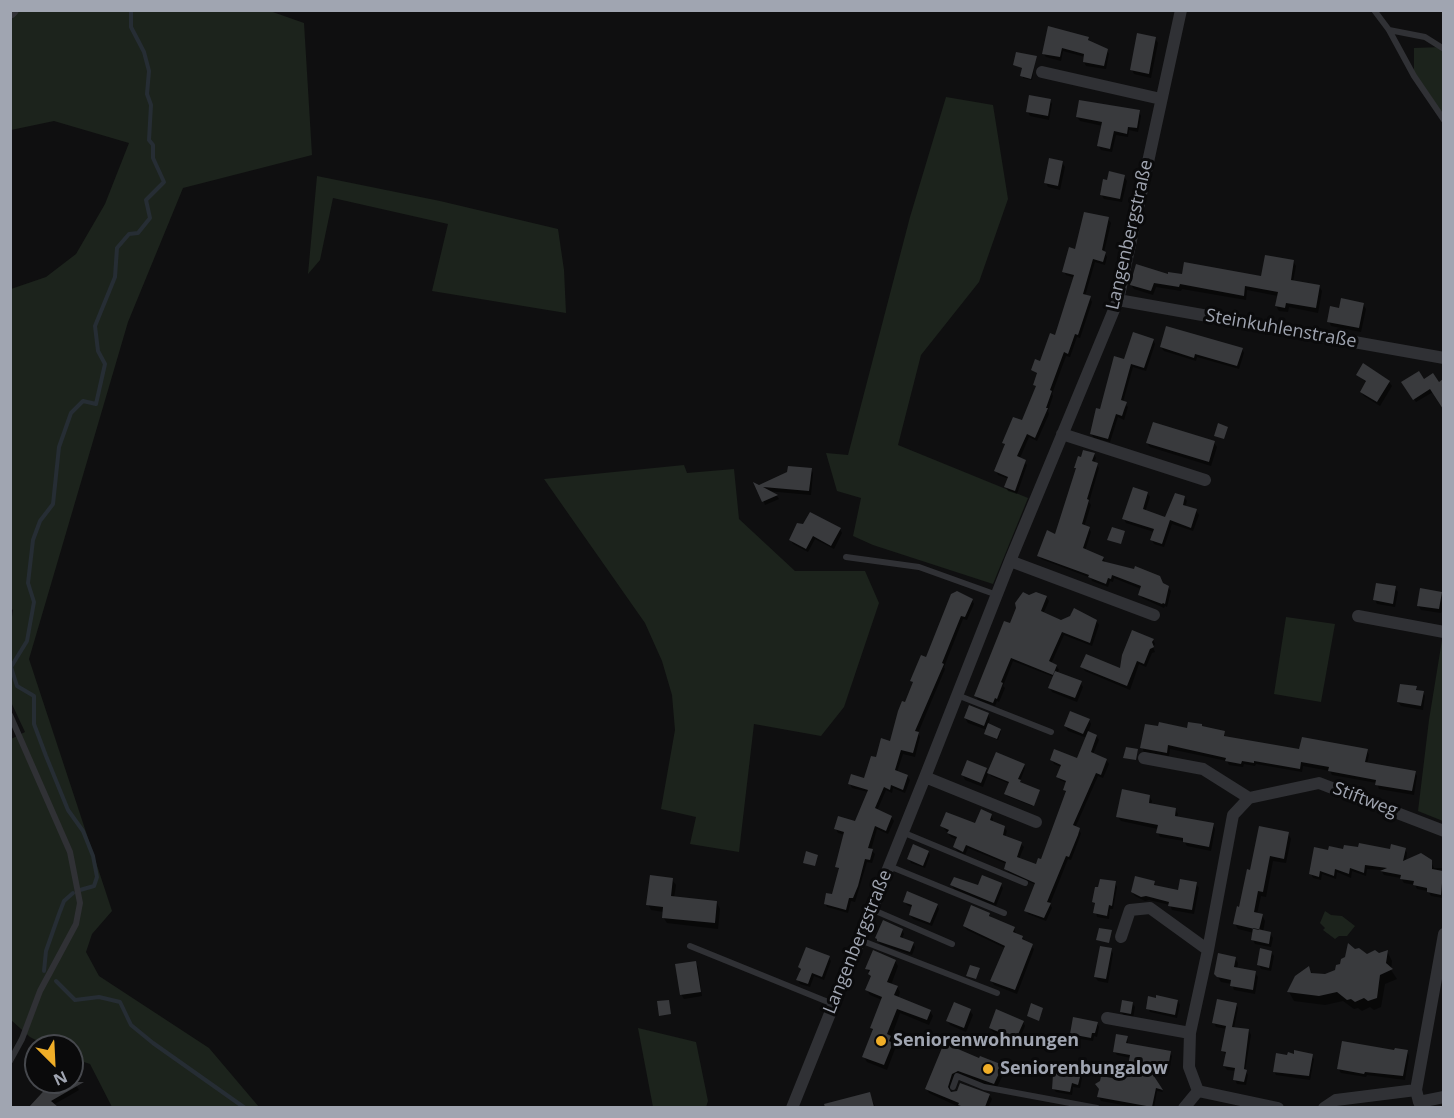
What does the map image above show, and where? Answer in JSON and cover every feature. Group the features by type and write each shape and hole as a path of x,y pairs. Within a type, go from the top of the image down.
{"street":[{"name":"Langenbergstraße","path":"792,1107 1010,561 1118,300 1181,10"},
{"path":"1042,72 1161,99"},
{"name":"Steinkuhlenstraße","path":"1118,300 1443,358"},
{"path":"1062,434 1205,480"},
{"path":"1010,561 1154,615"},
{"path":"1358,616 1443,632"},
{"path":"1144,758 1203,768 1249,798 1233,815 1190,1033 1189,1067 1198,1091"},
{"path":"925,777 1036,822"},
{"name":"Stiftweg","path":"1249,798 1319,783 1443,831"},
{"path":"1121,937 1130,910 1150,908 1208,950"},
{"path":"1443,934 1416,1090 1419,1102 1443,1097"},
{"path":"1107,1018 1190,1033"},
{"path":"1324,1107 1336,1100 1416,1090"},
{"path":"1184,1107 1198,1091"},
{"path":"1198,1091 1278,1107"}],"lane":[{"path":"1374,10 1389,30 1414,76 1443,120"},
{"path":"1389,30 1425,37 1443,49"},
{"path":"846,557 919,567 997,595"},
{"path":"957,695 1051,732"},
{"path":"10,715 70,852 80,903 76,924 40,991 22,1039 10,1061"},
{"path":"902,832 1025,883"},
{"path":"889,866 1004,913"},
{"path":"871,909 952,944"},
{"path":"858,940 997,993"},
{"path":"690,946 833,1004"},
{"path":"953,1087 957,1076 984,1087 1068,1105 1097,1107"}],"shaded area":[{"path":"18,10 267,10 304,23 312,155 183,188 128,322 29,659 112,911 92,934 86,952 99,976 209,1048 259,1107 112,1107 90,1064 84,1062 84,1034 27,1034 11,1020 11,739 25,732 11,702 10,630 13,610 10,608 11,289 46,277 76,254 105,204 129,143 54,121 11,130 11,21"},
{"path":"1443,47 1443,114 1414,72 1414,48"},
{"path":"946,97 993,105 1008,199 979,282 921,355 898,445 1028,498 993,584 873,545 853,536 861,498 837,491 826,453 848,455 910,217"},
{"path":"317,176 440,201 558,229 564,270 566,313 432,291 448,224 333,198 320,260 308,274"},
{"path":"684,465 687,473 734,469 739,519 795,571 865,571 879,603 844,707 821,736 754,724 739,852 690,844 696,817 661,809 675,730 672,695 662,661 645,623 544,479"},
{"path":"1286,617 1335,624 1321,702 1274,694"},
{"path":"1442,640 1444,640 1443,821 1418,811"},
{"path":"1325,911 1331,915 1342,916 1355,926 1347,936 1339,936 1335,939 1323,930 1325,928 1320,923"},
{"path":"638,1028 696,1042 708,1101 706,1107 653,1107"}],"building":[{"path":"1048,26 1089,37 1088,40 1108,49 1104,66 1083,62 1084,54 1062,48 1060,57 1042,54"},
{"path":"1137,33 1156,37 1149,74 1130,70"},
{"path":"1016,52 1037,56 1031,79 1020,76 1022,68 1013,65"},
{"path":"1029,95 1051,99 1048,116 1026,112"},
{"path":"1079,100 1140,110 1137,128 1128,127 1127,134 1114,131 1110,149 1097,146 1102,122 1076,117"},
{"path":"1049,158 1063,161 1058,186 1044,183"},
{"path":"1109,171 1125,175 1120,199 1100,195 1103,179 1107,180"},
{"path":"1084,212 1109,217 1102,250 1106,252 1103,262 1093,259 1083,294 1091,296 1078,335 1075,334 1068,354 1064,352 1050,390 1052,391 1046,408 1048,408 1035,438 1027,434 1017,456 1026,460 1015,491 1004,487 1008,477 994,471 1013,417 1022,420 1036,386 1033,385 1037,373 1031,370 1035,359 1040,361 1050,333 1055,335 1074,275 1062,272 1069,247 1075,249"},
{"path":"1265,255 1294,260 1291,280 1320,285 1316,308 1286,303 1285,308 1275,306 1278,292 1245,286 1244,296 1180,284 1179,287 1154,283 1151,291 1130,285 1136,264 1168,274 1168,272 1182,274 1184,262 1261,276"},
{"path":"1341,298 1364,303 1359,328 1327,322 1330,306 1339,308"},
{"path":"1166,326 1243,348 1237,366 1195,354 1194,358 1160,347"},
{"path":"1133,332 1154,339 1144,368 1131,364 1121,400 1127,402 1122,416 1116,414 1108,439 1090,434 1096,408 1100,409 1114,356 1124,359"},
{"path":"1363,363 1390,381 1377,402 1360,392 1366,381 1356,375"},
{"path":"1419,371 1424,379 1433,373 1439,382 1443,379 1443,409 1430,389 1413,400 1401,382"},
{"path":"1153,422 1215,441 1209,462 1146,443"},
{"path":"1218,423 1228,427 1224,439 1214,436"},
{"path":"1083,450 1095,453 1092,461 1098,463 1082,524 1090,527 1083,548 1104,557 1102,561 1134,569 1135,566 1160,576 1163,583 1169,586 1165,604 1138,595 1141,586 1112,575 1106,584 1088,577 1089,575 1037,556 1047,530 1055,534 1078,456 1081,457"},
{"path":"788,466 812,468 809,491 763,487 778,495 762,502 753,482 759,485 787,472"},
{"path":"1133,487 1148,492 1143,509 1165,517 1175,493 1185,496 1183,505 1197,509 1191,528 1170,520 1162,544 1150,540 1154,529 1122,519"},
{"path":"810,512 841,528 831,546 813,536 806,549 789,540 797,523 803,524"},
{"path":"1112,527 1125,531 1121,544 1107,540"},
{"path":"1376,583 1396,586 1393,604 1373,600"},
{"path":"1420,588 1442,592 1439,609 1417,606"},
{"path":"957,591 973,599 965,617 961,616 942,663 944,664 915,731 919,732 913,753 901,750 895,770 908,775 903,790 891,785 890,790 884,787 875,808 892,816 886,831 875,826 868,848 873,849 870,860 865,859 858,886 853,898 849,898 846,910 824,904 826,893 832,894 839,868 835,867 844,832 834,829 838,816 855,821 868,790 848,784 851,774 864,778 871,756 876,757 881,738 890,741 898,711 902,701 905,702 913,682 910,681 921,655 926,657 951,594"},
{"path":"1023,592 1029,595 1036,592 1047,596 1041,611 1061,620 1070,616 1074,608 1097,620 1090,643 1062,632 1049,661 1057,665 1053,675 1011,658 997,699 995,698 993,703 974,696 1004,621 1010,623 1016,608 1015,603"},
{"path":"1132,630 1154,639 1152,642 1154,647 1150,649 1144,664 1137,661 1127,686 1080,667 1086,654 1120,668 1122,655"},
{"path":"1055,671 1082,681 1075,698 1048,688"},
{"path":"1400,684 1417,686 1416,690 1424,691 1421,706 1397,702"},
{"path":"969,705 989,713 984,726 964,718"},
{"path":"1070,711 1090,719 1083,734 1064,726"},
{"path":"1159,722 1187,728 1188,722 1202,724 1202,726 1225,731 1224,736 1299,749 1302,737 1368,749 1365,762 1416,771 1412,791 1375,785 1376,780 1328,771 1329,767 1301,762 1300,769 1254,761 1254,763 1242,761 1241,764 1225,761 1226,758 1168,745 1167,753 1140,748 1145,724 1158,726"},
{"path":"988,723 1001,729 997,739 984,734"},
{"path":"1088,731 1097,735 1091,752 1107,759 1101,775 1096,773 1073,825 1080,828 1078,835 1069,857 1066,856 1047,902 1051,903 1044,918 1024,911 1035,883 1004,869 1006,862 966,845 963,852 953,847 957,837 947,833 949,830 940,826 946,812 975,823 981,809 992,814 990,820 1005,826 1003,835 1022,842 1017,857 1036,864 1038,858 1041,859 1066,791 1063,790 1066,781 1056,777 1061,765 1050,760 1054,749 1077,758"},
{"path":"1126,747 1138,749 1136,760 1123,758"},
{"path":"996,752 1025,764 1018,779 1040,790 1034,806 1004,794 1009,782 987,773"},
{"path":"967,760 987,768 981,783 961,775"},
{"path":"1122,789 1150,795 1149,803 1176,808 1175,816 1214,823 1209,847 1183,842 1183,838 1156,833 1158,825 1116,817"},
{"path":"1259,826 1289,832 1284,859 1270,856 1263,892 1258,891 1254,912 1263,914 1259,930 1233,924 1247,869 1250,870"},
{"path":"1359,843 1390,849 1391,844 1406,848 1403,861 1421,853 1432,860 1432,869 1443,871 1441,895 1427,892 1427,888 1413,885 1414,881 1400,879 1401,875 1380,871 1387,868 1365,865 1364,873 1350,868 1349,874 1335,869 1334,876 1320,871 1319,877 1309,874 1314,847 1328,850 1329,846 1343,849 1344,845 1358,847"},
{"path":"913,844 929,851 923,866 907,859"},
{"path":"806,851 818,855 815,866 803,863"},
{"path":"650,875 673,878 671,896 717,901 715,923 662,918 663,907 646,905"},
{"path":"982,875 1002,883 994,903 950,885 954,877 978,885"},
{"path":"1135,876 1155,881 1154,885 1178,890 1180,879 1197,882 1192,910 1168,906 1169,902 1146,896 1141,897 1131,892"},
{"path":"1100,879 1116,881 1112,906 1109,905 1107,916 1093,913 1095,903 1092,902 1095,887 1098,887"},
{"path":"907,891 938,904 930,923 909,915 912,905 903,902"},
{"path":"971,905 1015,927 1013,932 1033,944 1015,990 990,981 1005,946 963,926"},
{"path":"883,920 903,929 900,937 914,942 910,952 877,941 875,938"},
{"path":"1099,928 1112,930 1109,943 1096,940"},
{"path":"1253,928 1271,932 1269,944 1251,940"},
{"path":"1348,943 1367,954 1375,950 1379,953 1388,950 1386,963 1393,969 1380,975 1377,998 1368,1001 1364,998 1355,1002 1351,999 1347,1000 1337,992 1319,996 1287,992 1295,976 1309,966 1311,973 1325,974 1335,970 1336,965 1340,964 1341,959 1345,957"},
{"path":"1100,946 1112,948 1106,979 1094,977"},
{"path":"806,947 830,956 822,977 812,973 808,984 796,980 801,969 798,967"},
{"path":"1260,948 1272,951 1269,968 1257,965"},
{"path":"873,950 896,960 887,982 898,986 894,995 931,1010 927,1020 897,1009 887,1034 891,1036 889,1041 893,1043 884,1065 862,1057 882,997 865,990 871,976 868,974 870,970 865,969"},
{"path":"1218,953 1236,957 1234,967 1256,971 1253,990 1230,986 1231,980 1217,977 1214,974"},
{"path":"696,961 701,992 680,995 675,964"},
{"path":"970,965 980,968 976,979 966,976"},
{"path":"1156,995 1178,1000 1175,1015 1146,1009 1148,996 1156,998"},
{"path":"1217,999 1237,1003 1232,1027 1249,1029 1244,1069 1247,1070 1244,1082 1233,1080 1235,1068 1223,1066 1226,1052 1221,1051 1226,1026 1212,1023"},
{"path":"669,1000 671,1014 659,1016 657,1001"},
{"path":"1122,1000 1133,1002 1131,1014 1120,1012"},
{"path":"954,1002 971,1009 964,1028 946,1021"},
{"path":"1031,1003 1043,1008 1039,1021 1027,1016"},
{"path":"996,1009 1024,1021 1016,1039 989,1028"},
{"path":"1073,1017 1098,1022 1091,1038 1070,1034"},
{"path":"1116,1034 1128,1036 1126,1043 1171,1051 1168,1068 1146,1064 1163,1090 1156,1088 1152,1107 1097,1097 1099,1089 1095,1084 1100,1081 1101,1076 1118,1079 1119,1075 1126,1076 1130,1055 1113,1052"},
{"path":"1342,1041 1394,1050 1395,1048 1408,1050 1403,1076 1365,1072 1364,1074 1337,1069"},
{"path":"944,1043 979,1058 980,1056 1003,1065 994,1084 958,1071 952,1074 948,1087 951,1092 957,1091 960,1083 990,1094 985,1107 964,1107 925,1089"},
{"path":"1294,1050 1313,1054 1309,1076 1273,1072 1276,1053 1294,1054"},
{"path":"1063,1070 1081,1073 1078,1085 1072,1083 1070,1092 1052,1089 1053,1075"},
{"path":"870,1092 874,1107 825,1107 824,1104"},
{"path":"41,1094 63,1094 51,1101 58,1107 29,1107"}],"waterway":[{"path":"80,890 94,886 97,877 93,856 83,831 68,810 34,724 34,696 17,686 11,667 27,641 34,602 28,583 33,540 40,521 53,504 59,447 71,413 83,401 96,404 105,364 98,351 95,326 115,277 117,248 129,234 138,233 150,218 146,200 164,182 153,158 153,145 149,140 151,105 147,94 149,71 144,52 131,27 131,10"},
{"path":"44,971 46,951 59,914 64,901 73,893"},
{"path":"56,981 75,1000 99,997 120,1002 131,1025 245,1108"}],"place":[{"name":"Seniorenwohnungen","path":"881,1041"},
{"name":"Seniorenbungalow","path":"988,1069"}]}
